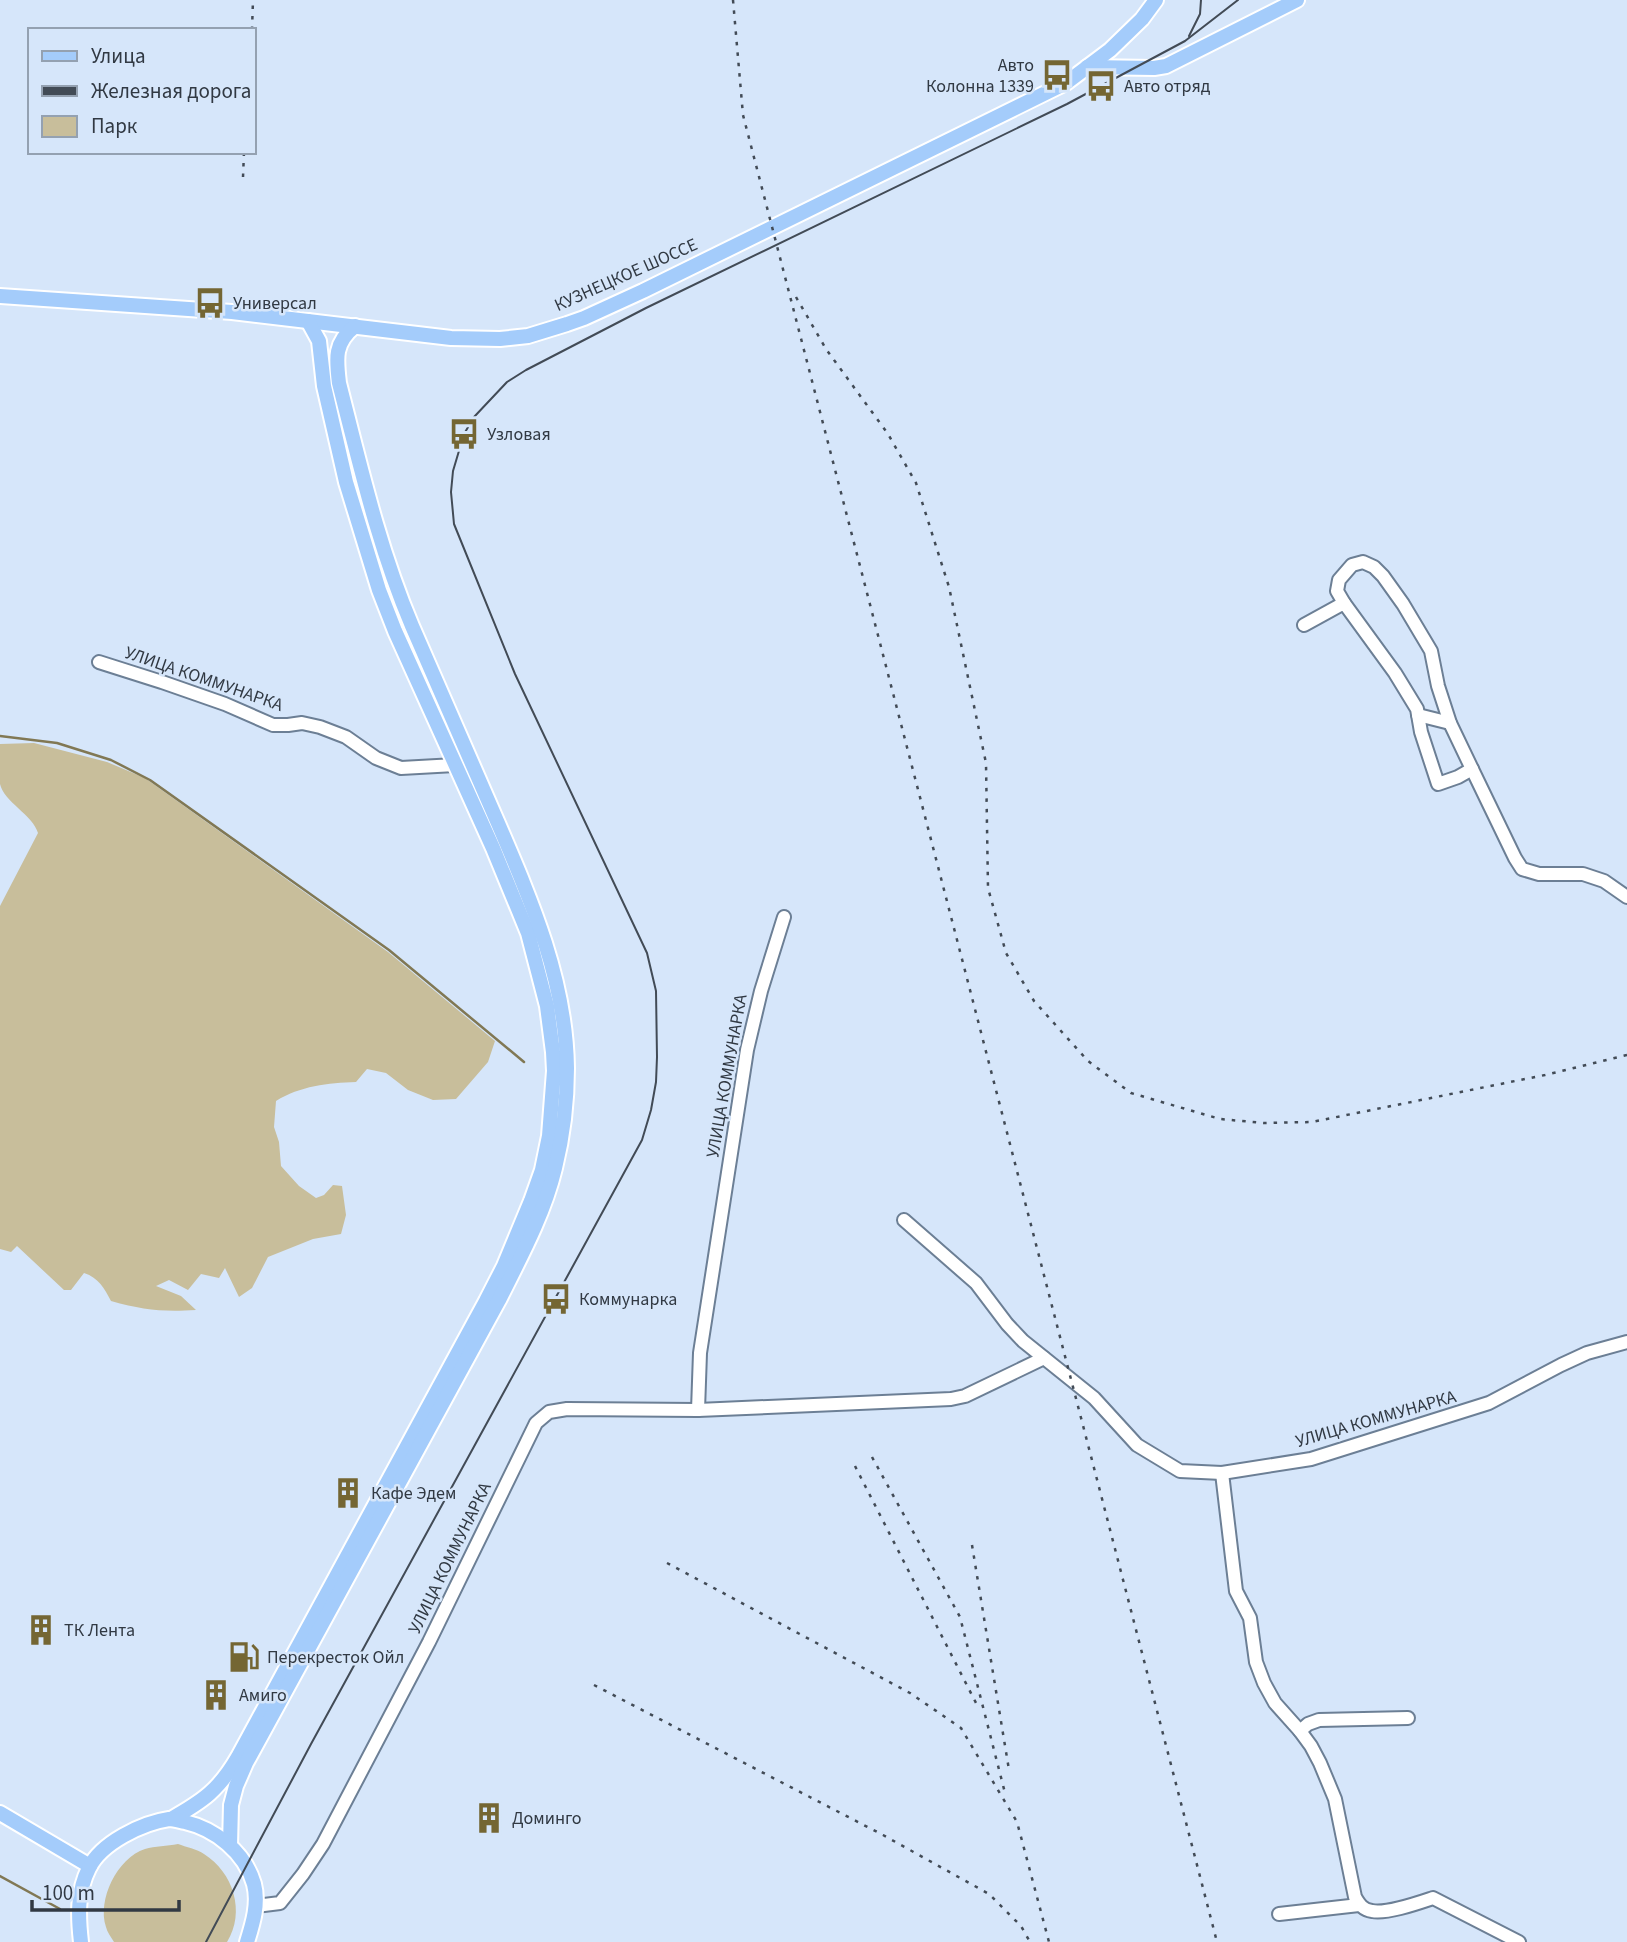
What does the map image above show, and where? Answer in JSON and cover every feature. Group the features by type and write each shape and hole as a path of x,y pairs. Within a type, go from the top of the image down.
{"main road":[{"name":"КУЗНЕЦКОЕ ШОССЕ","path":"0,296 232,312 451,338 500,339 528,336 584,318 1066,83 1118,43 1156,0"},
{"path":"1087,67 1166,66 1297,0"},
{"path":"81,1942 78,1914 81,1891 90,1866 112,1842 140,1828 171,1819 194,1806 226,1778 238,1758 486,1301 518,1233 542,1170 549,1136 554,1072 551,1030 542,982 528,933 391,620 372,568 345,482 324,386 319,341 309,321"},
{"path":"230,1845 231,1805 246,1763 499,1300 530,1236 555,1170 565,1100 566,1050 561,1003 550,954 505,840 395,584 364,480 337,370 338,347 343,337 355,326"},
{"path":"0,1813 90,1866"},
{"path":"171,1819 203,1826 230,1845 246,1867 254,1884 256,1906 247,1942"}],"street":[{"path":"1472,769 1438,784 1417,709 1337,591 1339,580 1352,565 1363,562 1374,566 1403,604 1431,651 1438,687 1450,723 1522,869 1539,874 1583,874 1604,881 1627,897"},
{"path":"1304,625 1344,603"},
{"name":"УЛИЦА КОММУНАРКА","path":"99,663 225,704 273,724 302,723 320,727 346,737 376,758 401,768 455,765"},
{"path":"1418,715 1450,723"},
{"name":"УЛИЦА КОММУНАРКА","path":"698,1410 701,1353 747,1050 761,991 784,917"},
{"path":"904,1220 976,1283 1007,1324 1044,1358"},
{"name":"УЛИЦА КОММУНАРКА","path":"256,1906 279,1903 323,1844 429,1642 536,1423 549,1412 567,1409 698,1410 951,1399 965,1396 1044,1358 1094,1398 1144,1450 1180,1471 1222,1473 1311,1459 1489,1403 1561,1364 1587,1353 1627,1342"},
{"path":"1222,1473 1236,1591 1250,1618 1256,1662 1275,1703 1311,1746 1335,1799 1355,1897 1359,1905"},
{"path":"1300,1731 1319,1720 1408,1718"},
{"path":"1279,1914 1359,1905 1373,1912 1433,1898 1519,1942"},
{"path":"73,1942 78,1914"}],"green space":[{"path":"34,743 107,762 145,778 388,952 495,1041 488,1062 456,1099 433,1100 408,1090 386,1073 367,1069 356,1082 314,1086 276,1101 274,1127 279,1142 281,1166 299,1186 316,1198 324,1195 333,1185 342,1186 346,1215 341,1234 313,1239 268,1257 252,1288 239,1297 225,1268 219,1278 201,1274 188,1290 169,1280 156,1286 181,1296 196,1310 133,1306 111,1301 97,1281 84,1273 71,1290 64,1290 17,1246 11,1252 0,1249 0,906 38,833 31,820 7,797 0,784 0,744"},
{"path":"178,1844 204,1854 214,1862 229,1882 234,1894 236,1918 227,1942 114,1942 106,1927 104,1905 118,1871 126,1861 145,1849"}],"waterway":[{"path":"0,736 57,743 111,760 150,780 389,950 524,1062"},
{"path":"0,1876 60,1909"}],"tram line":[{"path":"1189,36 1200,14 1201,0"},
{"path":"206,1942 311,1744 642,1140 656,1082 656,991 647,953 515,674 454,524 451,492 453,471 464,434 474,417 507,382 526,370 646,308 1067,104 1185,41 1238,0"}],"railway":[{"path":"252,28 253,0"},
{"path":"733,0 743,115 1217,1942"},
{"path":"243,177 244,154"},
{"path":"796,297 826,349 888,434 916,483 949,587 986,763 988,888 1006,953 1034,1001 1088,1061 1131,1093 1220,1119 1264,1123 1312,1122 1545,1075 1627,1055"},
{"path":"872,1457 960,1617 1005,1793"},
{"path":"855,1466 976,1703"},
{"path":"972,1545 1009,1770"},
{"path":"667,1563 910,1693 961,1728 1017,1822 1049,1942"},
{"path":"594,1685 883,1835 989,1894 1021,1926 1030,1942"}],"place":[{"name":"Авто Колонна 1339","path":"1057,75"},
{"name":"Авто отряд","path":"1101,86"},
{"name":"Универсал","path":"210,303"},
{"name":"Узловая","path":"464,434"},
{"name":"Коммунарка","path":"556,1299"},
{"name":"Кафе Эдем","path":"348,1493"},
{"name":"ТК Лента","path":"41,1630"},
{"name":"Перекресток Ойл","path":"244,1657"},
{"name":"Амиго","path":"216,1695"},
{"name":"Доминго","path":"489,1818"}]}
